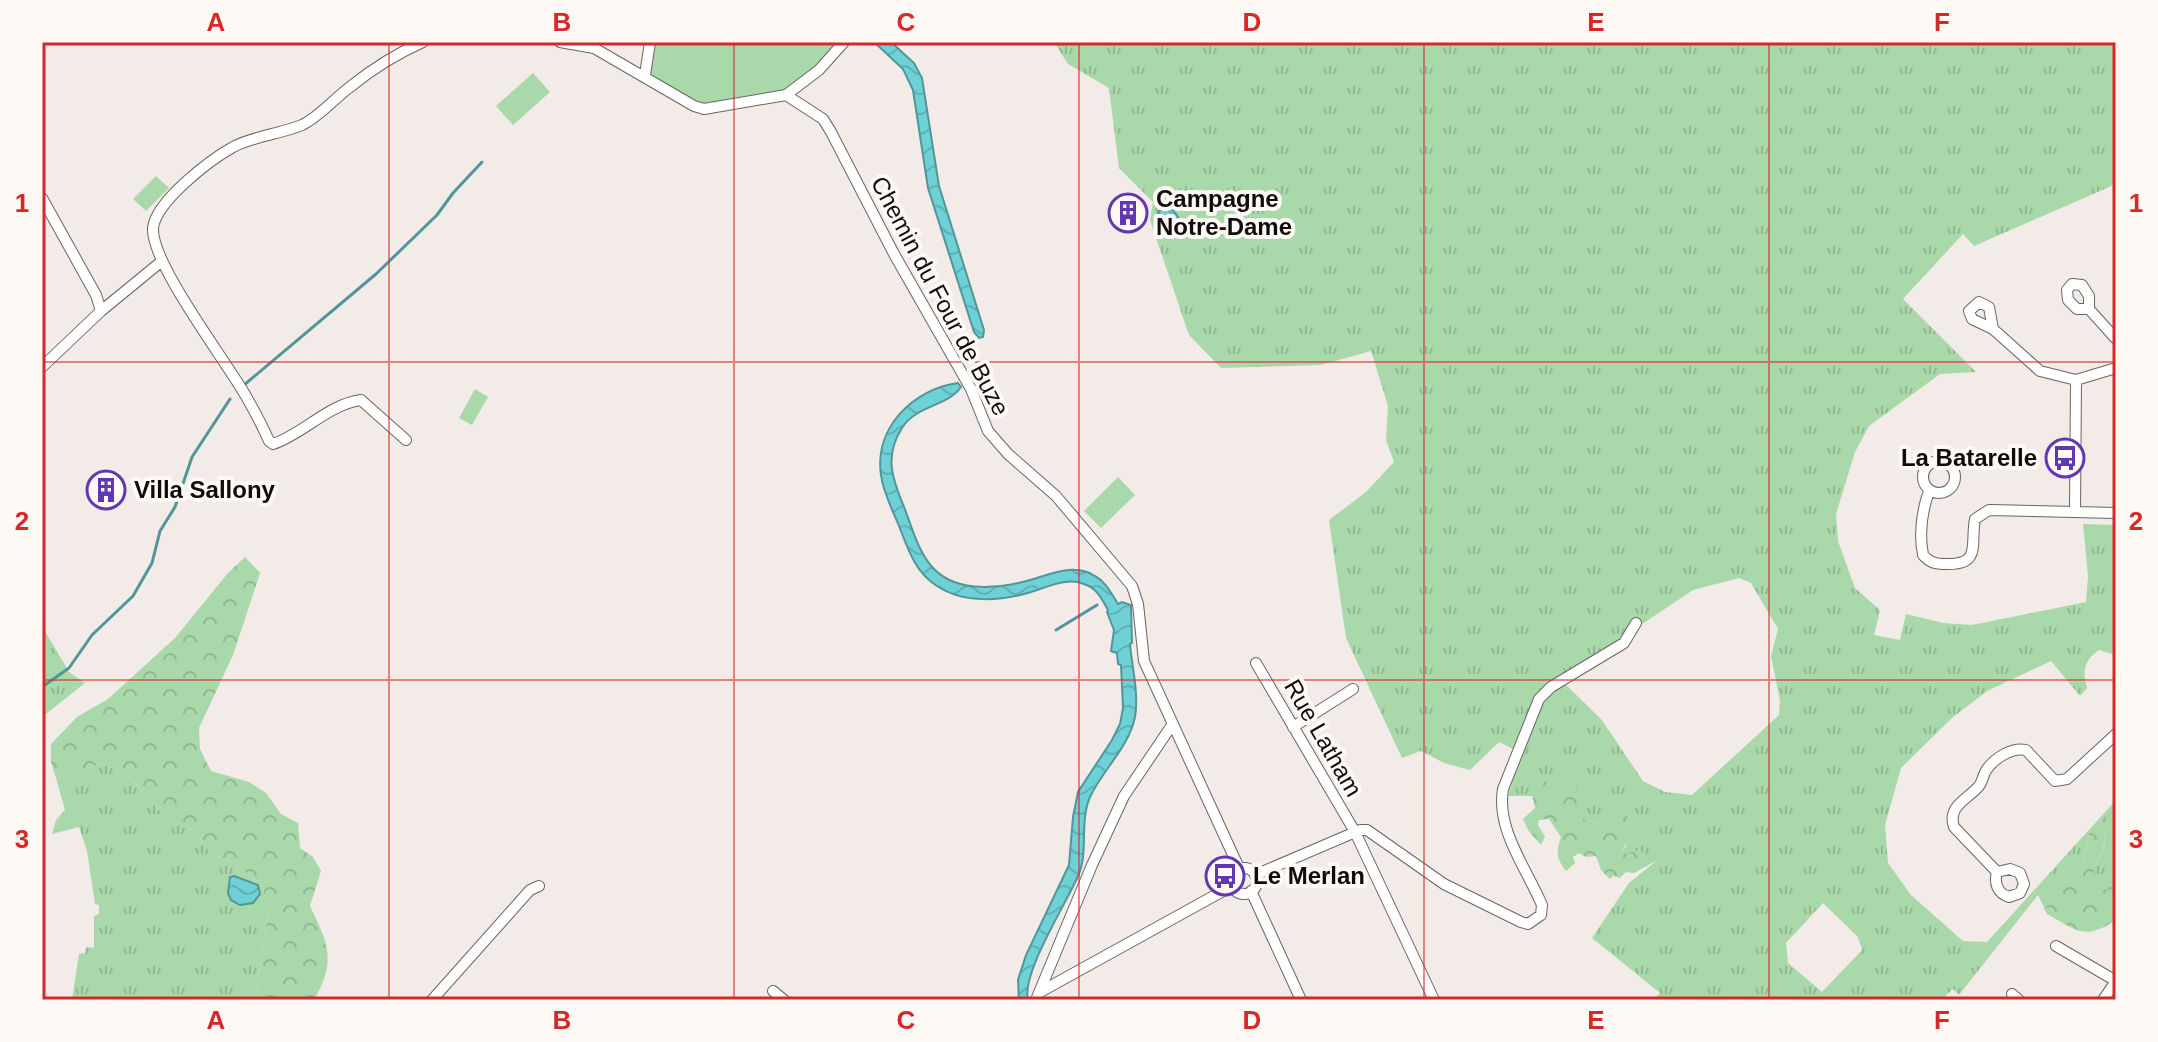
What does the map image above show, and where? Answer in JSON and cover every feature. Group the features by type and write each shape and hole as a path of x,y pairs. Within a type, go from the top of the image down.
{"street":[{"path":"406,440 361,400 318,419 282,441 273,444 269,441 247,396 218,355 162,261 153,232 157,215 189,179 235,146 310,121 353,84 423,42"},
{"path":"560,42 594,48 704,109 786,95 819,70 844,42"},
{"path":"645,75 650,42"},
{"name":"Chemin du Four de Buze","path":"786,95 823,119 831,132 894,254 961,370 993,438 1054,494 1132,586 1138,604 1144,661 1238,865"},
{"path":"42,198 96,295 101,311"},
{"path":"42,367 101,311 162,261"},
{"path":"2089,309 2116,339"},
{"path":"1993,329 2040,371 2076,380 2116,368"},
{"path":"2075,512 2076,380"},
{"path":"1929,491 1923,508 1921,548 1923,555 1934,564 1960,564 1969,560 1973,551 1975,519 1989,510 2116,513"},
{"path":"1255,875 1355,832 1367,830 1444,884 1521,922 1534,921 1541,915 1542,905 1504,821 1503,789 1539,699 1551,687 1624,643 1636,623"},
{"name":"Rue Latham","path":"1256,663 1355,832 1434,1000"},
{"path":"1293,727 1353,689"},
{"path":"1038,996 1124,796 1172,725"},
{"path":"1997,872 1954,827 1952,819 1953,810 1981,784 1987,769 2012,749 2020,748 2026,750 2059,782 2067,779 2116,734"},
{"path":"1238,865 1255,875 1256,882 1251,891 1242,893 1232,886 1238,865"},
{"path":"432,1000 530,890 539,886"},
{"path":"1038,996 1232,886"},
{"path":"1251,891 1301,1000"},
{"path":"2056,946 2116,981 2103,1000"},
{"path":"773,991 784,1000"}],"green space":[{"path":"653,42 840,42 824,62 790,87 775,93 702,105 651,76 648,68"},
{"path":"1054,42 2116,42 2116,184 1974,246 1963,234 1903,299 1976,372 1940,374 1869,426 1855,452 1836,514 1838,541 1855,588 1880,610 1874,635 1900,640 1906,614 1943,623 1972,625 2086,602 2088,576 2083,524 2116,525 2116,655 2099,650 2090,658 2085,671 2087,688 2080,696 2051,661 1987,691 1952,718 1901,768 1885,825 1888,863 1911,895 1963,941 1987,942 2116,800 2116,883 2105,890 2093,883 2094,866 2105,841 2105,813 2090,829 2081,876 2046,903 2047,914 2038,895 1959,995 1953,989 1941,1000 1653,1000 1660,993 1592,938 1629,883 1656,861 1620,856 1626,845 1605,815 1598,824 1583,820 1582,802 1537,777 1534,796 1508,796 1521,753 1499,742 1470,770 1444,763 1421,751 1402,758 1346,638 1329,520 1366,492 1394,462 1386,440 1388,406 1371,351 1321,365 1221,368 1189,335 1150,220 1153,202 1119,168 1109,88 1068,64","holes":["1739,578 1751,583 1778,629 1771,656 1780,701 1779,715 1692,795 1665,792 1643,781 1601,719 1560,679 1693,590","1823,903 1858,937 1862,950 1822,992 1788,963 1786,943"]},
{"path":"533,73 550,92 513,125 496,106"},
{"path":"156,176 169,188 146,211 133,199"},
{"path":"475,389 488,397 472,425 459,418"},
{"path":"1118,477 1135,495 1101,528 1084,511"},
{"path":"245,557 260,573 233,655 199,728 200,749 211,771 249,782 266,793 281,814 298,823 300,848 313,857 321,871 310,906 322,932 327,963 314,1000 250,1000 257,988 269,906 262,887 235,863 212,854 192,829 166,818 127,774 100,763 75,775 56,778 51,762 51,744 77,717 108,699 175,638 228,573"},
{"path":"42,626 69,672 85,683 42,717"},
{"path":"100,763 127,774 166,818 192,829 212,854 235,863 262,887 269,906 257,988 250,1000 72,1000 79,954 85,953 86,947 94,948 94,916 99,914 99,905 95,904 87,851 79,827 52,834 56,820 65,810 56,778 75,775"},
{"path":"1537,777 1559,788 1565,784 1574,785 1582,802 1584,820 1598,824 1605,815 1614,812 1628,817 1629,834 1621,855 1639,850 1656,861 1634,873 1626,872 1620,878 1613,876 1610,879 1601,870 1596,856 1586,857 1579,853 1573,857 1575,863 1566,871 1558,855 1561,837 1549,819 1539,820 1538,825 1545,837 1541,845 1523,819 1535,808 1530,786"},
{"path":"2106,812 2105,841 2094,866 2094,883 2105,890 2116,883 2116,920 2096,930 2081,931 2047,914 2046,903 2055,883 2081,876 2090,829"}],"water":[{"path":"874,42 891,42 914,63 922,78 939,186 984,330 983,337 979,338 974,332 928,188 913,90 903,69"},
{"path":"1169,204 1182,223 1171,231 1158,212"},
{"path":"958,383 961,387 955,394 908,420 893,448 892,467 896,486 928,562 943,577 968,586 982,587 1011,584 1066,570 1081,570 1102,581 1118,604 1131,605 1135,717 1127,739 1090,797 1085,817 1081,867 1031,974 1028,1000 1019,1000 1018,980 1026,955 1069,865 1078,792 1120,724 1123,708 1121,665 1118,664 1117,653 1111,651 1114,630 1108,610 1099,594 1089,586 1064,582 1020,595 971,598 937,586 923,574 913,559 882,481 880,458 884,442 890,427 912,402 926,393"},
{"path":"230,877 258,885 260,894 253,903 240,905 231,900 228,893"}],"waterway":[{"path":"244,385 376,274 437,215 482,162"},
{"path":"42,687 69,668 92,635 133,596 152,563 160,531 175,507 192,457 230,399"},
{"path":"1056,630 1097,605"}],"place":[{"name":"Campagne Notre-Dame","path":"1128,213"},
{"name":"La Batarelle","path":"2065,458"},
{"name":"Villa Sallony","path":"106,490"},
{"name":"Le Merlan","path":"1225,876"}]}
